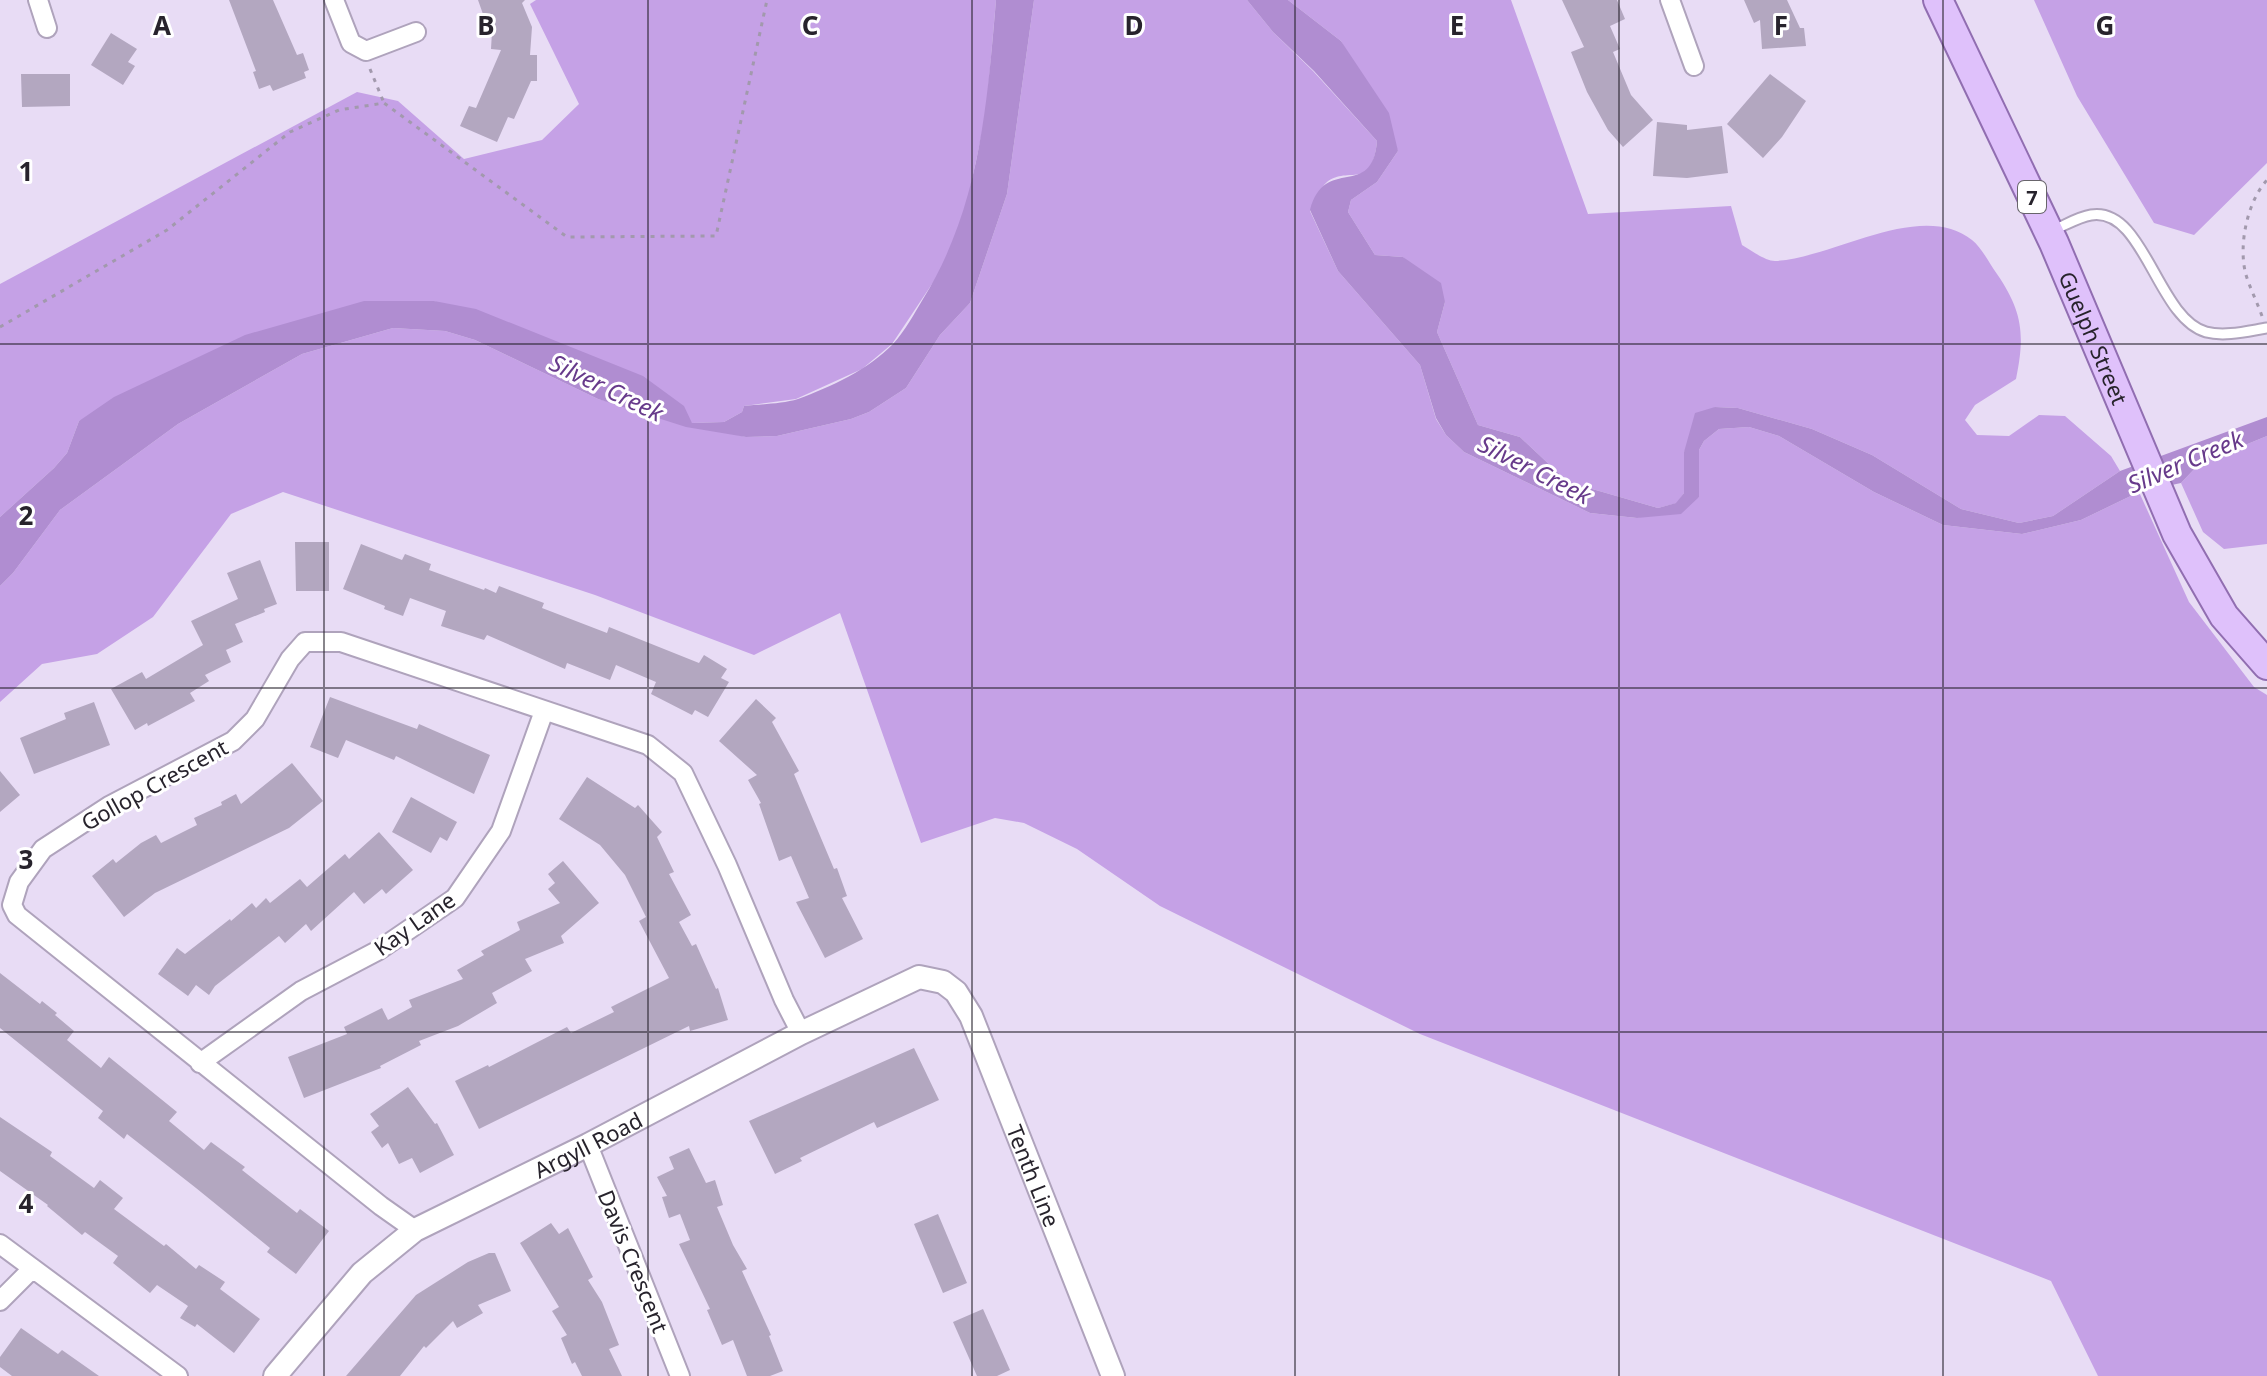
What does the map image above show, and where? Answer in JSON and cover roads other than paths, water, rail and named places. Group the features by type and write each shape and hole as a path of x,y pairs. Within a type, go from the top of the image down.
{"main road":[{"name":"Guelph Street","path":"1938,0 2048,232 2177,534 2224,616 2267,665"}],"street":[{"path":"38,0 47,28"},
{"path":"334,0 351,43 366,51 416,32"},
{"path":"1670,0 1694,66"},
{"name":"Gollop Crescent","path":"415,1230 200,1063 17,915 12,905 19,882 43,849 109,806 233,741 255,719 290,659 305,642 341,642 648,745 683,773 801,1033"},
{"name":"Kay Lane","path":"200,1063 301,991 379,950 455,898 501,831 544,711"},
{"name":"Argyll Road","path":"275,1376 362,1273 415,1230 588,1145 801,1033 919,977 943,982"},
{"name":"Tenth Line","path":"943,982 956,992 971,1016 1113,1376"},
{"name":"Davis Crescent","path":"588,1145 680,1376"},
{"path":"0,1244 178,1376"},
{"path":"0,1301 32,1269"}],"lane":[{"path":"2048,232 2092,214 2109,217 2120,223 2138,245 2184,320 2205,332 2267,328"}],"water":[{"name":"Silver Creek","path":"996,0 1034,0 1007,194 970,303 940,335 906,388 869,412 777,436 746,437 686,427 598,399 475,340 445,331 393,328 302,354 178,424 60,510 0,586 0,517 67,453 79,421 114,397 245,335 364,301 434,301 476,309 643,376 684,406 692,423 724,422 742,412 744,406 798,399 861,369 893,344 905,328 942,264 957,228 978,154"},
{"name":"Silver Creek","path":"1247,0 1288,0 1341,41 1389,113 1398,151 1377,182 1351,200 1348,212 1375,255 1403,257 1441,283 1445,302 1437,332 1478,425 1520,437 1568,482 1658,508 1676,503 1684,493 1684,452 1695,413 1715,407 1738,408 1812,429 1872,455 1961,509 2019,523 2053,516 2120,471 2267,417 2267,436 2199,464 2181,483 2139,492 2081,520 2022,534 1943,525 1874,492 1779,436 1749,427 1719,429 1704,441 1699,450 1699,497 1681,514 1637,518 1590,513 1464,452 1446,435 1436,418 1420,365 1338,271 1310,210 1317,193 1326,184 1367,169 1377,141 1314,71 1273,32"}]}
